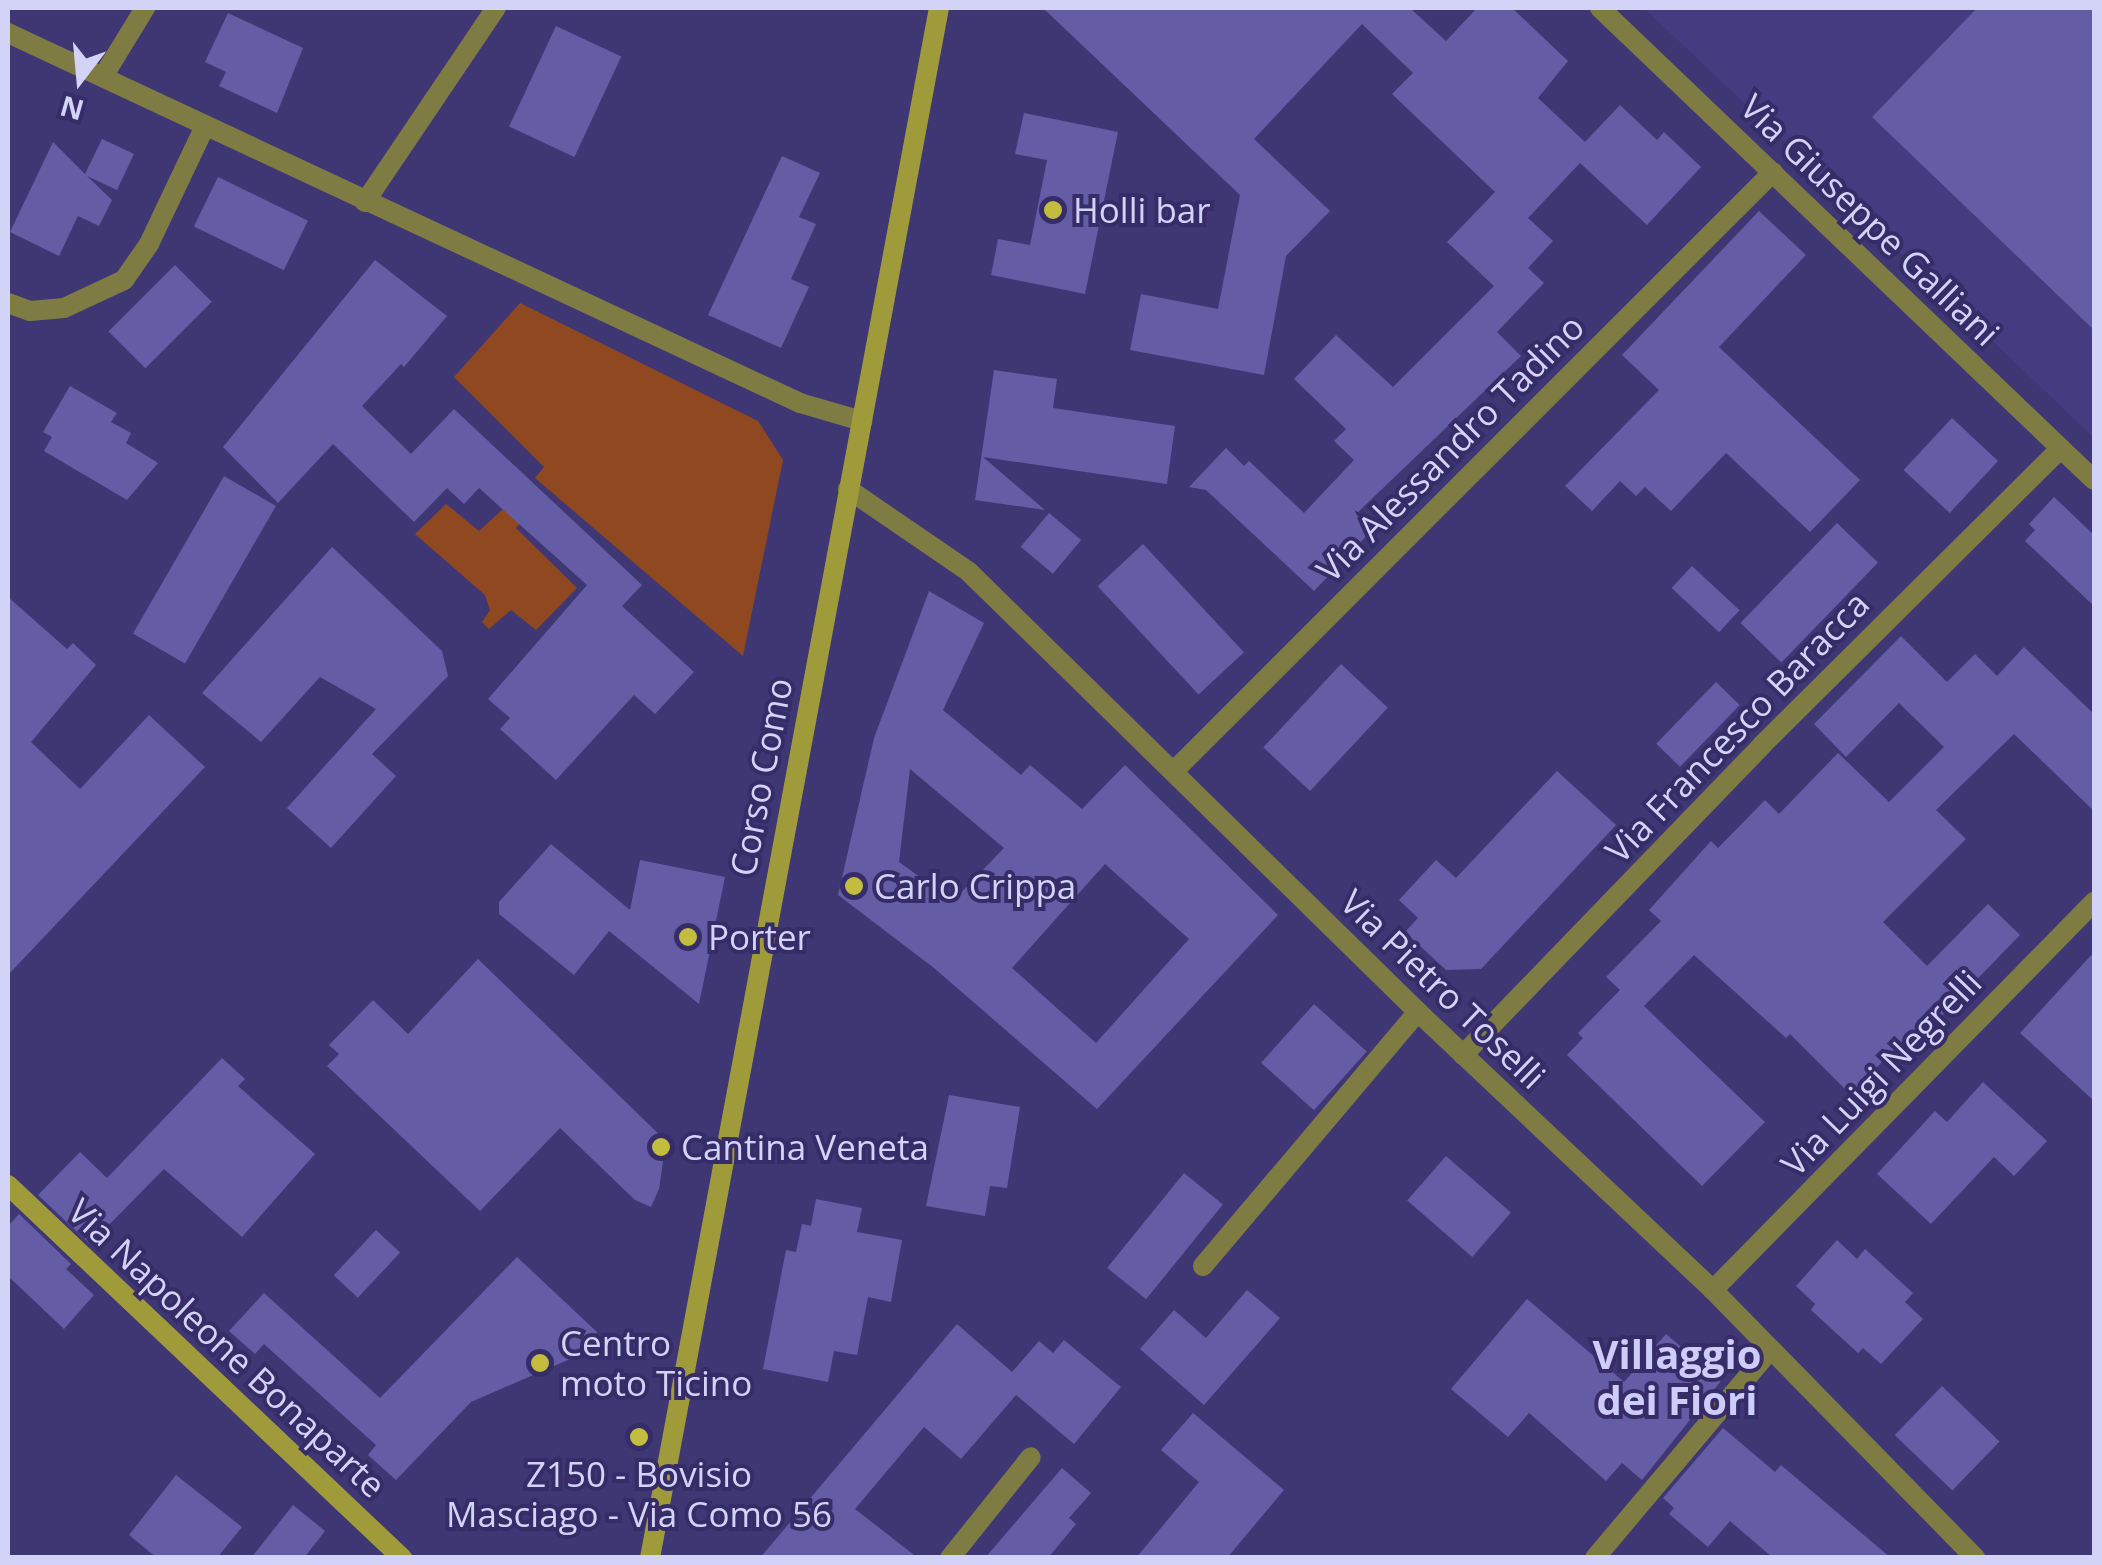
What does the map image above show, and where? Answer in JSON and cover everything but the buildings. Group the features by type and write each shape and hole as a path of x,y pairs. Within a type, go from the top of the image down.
{"main road":[{"name":"Corso Como","path":"650,1558 939,8"},
{"name":"Via Napoleone Bonaparte","path":"8,1185 402,1558"}],"street":[{"path":"104,75 145,8"},
{"path":"365,202 496,8"},
{"name":"Via Giuseppe Galliani","path":"1600,8 2094,480"},
{"path":"8,33 800,402 862,421"},
{"path":"8,304 30,311 64,308 124,280 149,244 206,126"},
{"name":"Via Alessandro Tadino","path":"1174,771 1772,172"},
{"name":"Via Francesco Baracca","path":"1464,1055 1762,745 2061,448"},
{"name":"Via Pietro Toselli","path":"848,488 969,572 1418,1012 1713,1290 1975,1558"},
{"name":"Via Luigi Negrelli","path":"1713,1290 2094,902"},
{"path":"1203,1266 1418,1012"},
{"path":"1595,1558 1771,1349"},
{"path":"950,1558 1031,1457"}],"shaded area":[{"path":"1644,8 2094,8 2094,438 1759,117"},
{"path":"520,303 758,421 783,460 743,656 535,478 544,467 454,377"},
{"path":"526,488 541,501 516,528 577,588 536,630 511,610 489,629 482,622 490,610 485,595 415,534 446,504 479,531"}],"place":[{"name":"Holli bar","path":"1053,210"},
{"name":"Carlo Crippa","path":"854,886"},
{"name":"Porter","path":"688,937"},
{"name":"Cantina Veneta","path":"661,1147"},
{"name":"Centro moto Ticino","path":"540,1363"},
{"name":"Z150 - Bovisio Masciago - Via Como 56","path":"639,1437"}],"district":[{"name":"Villaggio dei Fiori","path":"1677,1377"}]}
